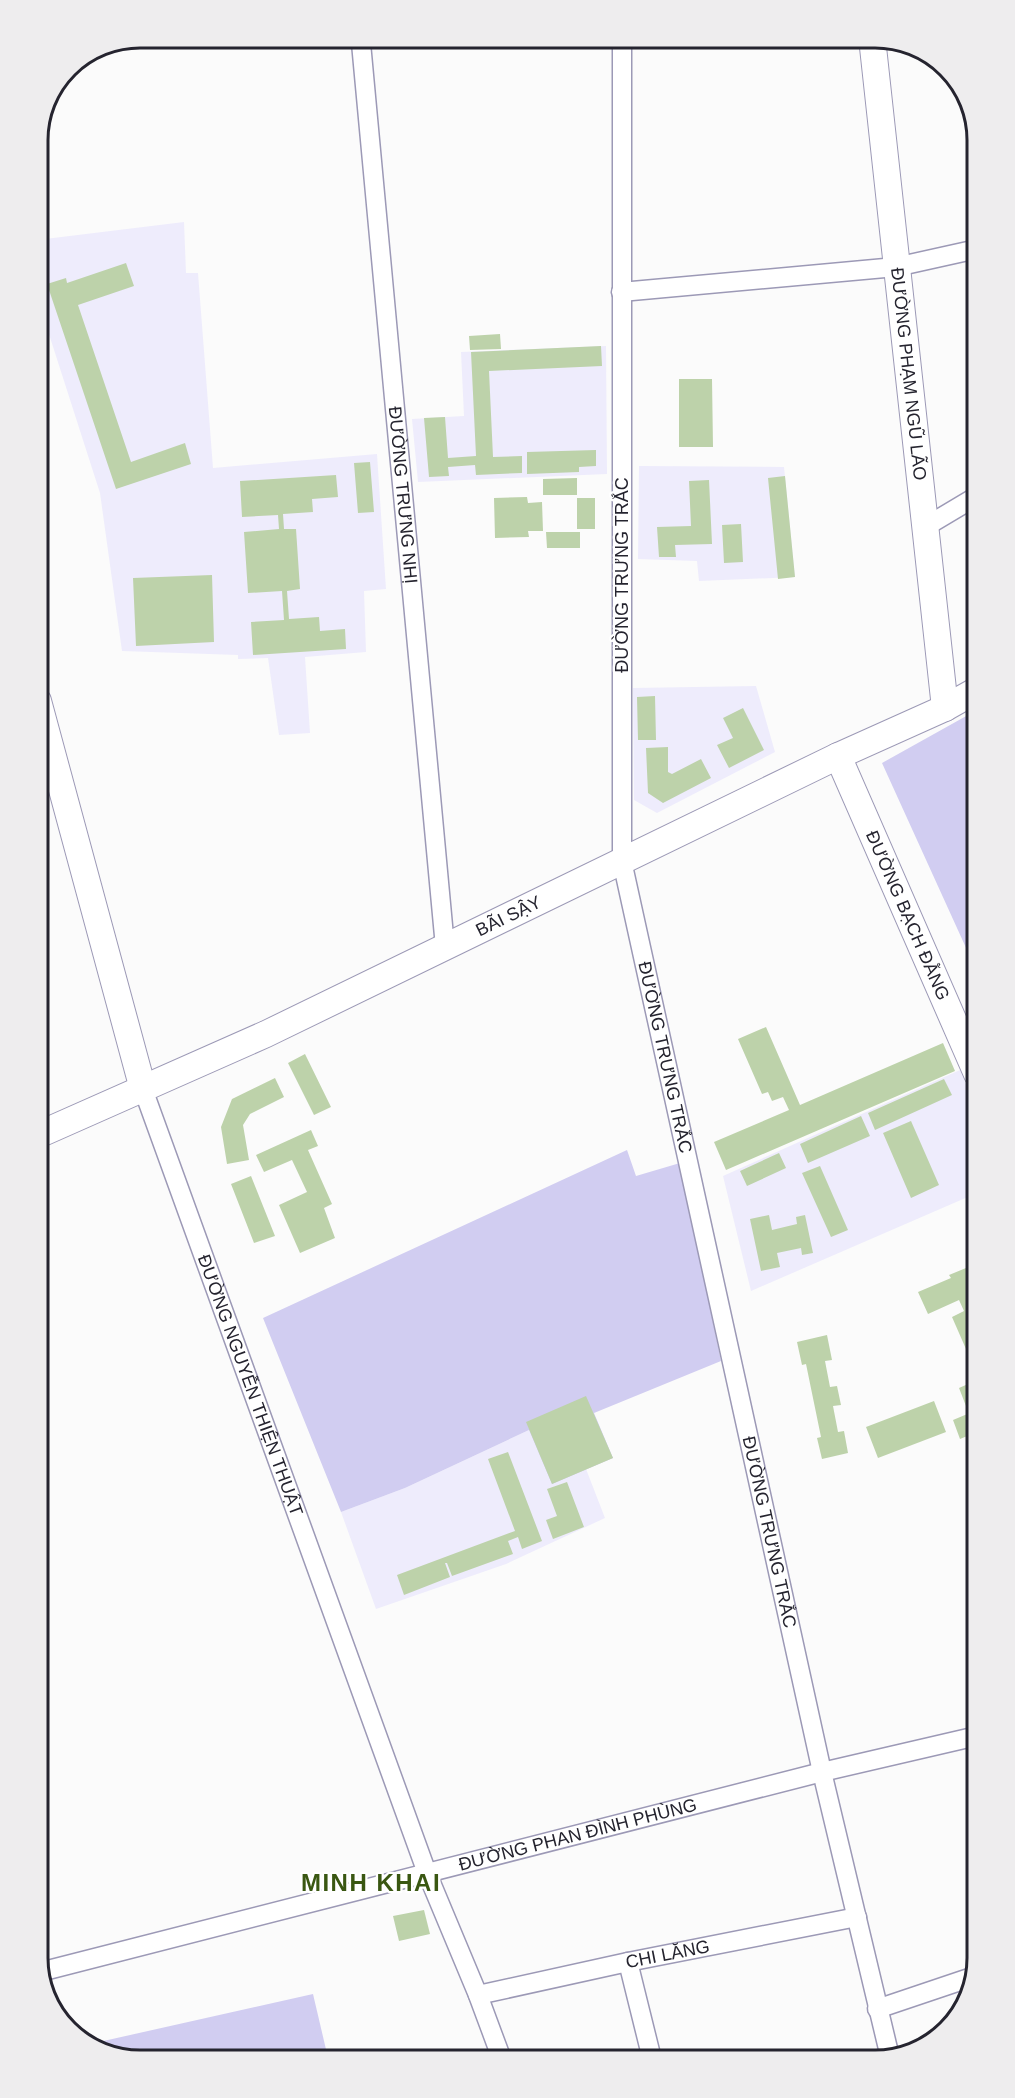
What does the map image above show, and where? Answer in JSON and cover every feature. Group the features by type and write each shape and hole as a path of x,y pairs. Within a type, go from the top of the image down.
{"street":[{"name":"ĐƯỜNG TRƯNG NHỊ","path":"361,48 445,947"},
{"name":"ĐƯỜNG TRƯNG TRẮC","path":"622,48 622,861 822,1772 888,2049"},
{"name":"ĐƯỜNG PHẠM NGŨ LÃO","path":"873,48 945,708"},
{"path":"621,292 897,267 967,251"},
{"path":"925,527 967,502"},
{"name":"BÃI SẬY","path":"48,1131 266,1034 838,756 967,696"},
{"name":"ĐƯỜNG NGUYỄN THIỆN THUẬT","path":"48,738 143,1089 427,1874 498,2050"},
{"name":"ĐƯỜNG BẠCH ĐẰNG","path":"838,756 967,1049"},
{"name":"ĐƯỜNG PHAN ĐÌNH PHÙNG","path":"49,1970 822,1772 967,1739"},
{"name":"CHI LĂNG","path":"478,1995 628,1962 857,1917"},
{"path":"628,1962 650,2050"},
{"path":"877,2009 964,1980"}],"shaded area":[{"path":"184,222 186,273 198,273 213,468 377,454 386,589 364,591 366,652 305,657 310,733 279,735 268,658 238,659 238,655 122,651 100,493 48,331 48,239"},
{"path":"606,346 607,474 418,482 412,419 464,416 461,352"},
{"path":"639,466 784,467 795,577 699,581 697,561 638,559"},
{"path":"756,686 775,752 657,813 634,800 633,688"},
{"path":"967,716 967,950 882,763"},
{"path":"960,1070 967,1087 967,1197 751,1291 723,1176"},
{"path":"627,1150 636,1176 680,1163 721,1361 594,1413 613,1458 552,1484 529,1430 405,1488 341,1512 263,1318"},
{"path":"529,1430 552,1483 586,1469 605,1518 506,1564 376,1609 341,1512 405,1488"},
{"path":"313,1994 326,2050 134,2050 101,2042"}],"building":[{"path":"126,263 134,286 78,305 131,462 185,443 191,464 116,489 48,287 48,284 66,278 67,283"},
{"path":"500,334 501,349 470,350 469,336"},
{"path":"601,346 602,366 489,371 493,457 522,456 522,473 476,475 475,465 448,467 449,476 429,477 424,418 445,417 448,458 476,456 471,352"},
{"path":"679,379 712,379 713,447 679,447"},
{"path":"596,450 596,466 579,467 579,472 527,474 527,452"},
{"path":"370,462 374,512 358,513 354,463"},
{"path":"336,475 338,497 312,499 313,512 283,514 284,529 296,529 300,589 287,591 289,619 319,617 320,631 345,629 346,649 253,655 251,622 284,620 282,591 248,593 244,532 279,529 278,515 242,517 240,481"},
{"path":"785,476 795,577 778,579 768,478"},
{"path":"577,478 577,495 543,495 543,479"},
{"path":"709,480 712,544 675,545 676,557 659,557 657,527 691,526 689,481"},
{"path":"527,497 528,503 542,502 543,531 528,531 529,537 495,538 494,498"},
{"path":"577,498 595,498 595,529 577,529"},
{"path":"741,524 743,562 724,563 722,525"},
{"path":"546,532 580,532 580,548 547,548"},
{"path":"212,575 214,642 136,646 133,578"},
{"path":"655,696 656,740 638,740 637,697"},
{"path":"743,708 764,750 729,768 717,745 733,738 723,718"},
{"path":"668,747 668,772 672,774 701,759 711,778 663,803 648,793 646,748"},
{"path":"766,1027 800,1105 943,1043 955,1071 726,1170 714,1142 789,1110 783,1097 772,1101 768,1092 762,1094 738,1039"},
{"path":"305,1054 331,1107 314,1115 288,1063"},
{"path":"275,1078 284,1097 250,1114 243,1125 249,1160 227,1164 221,1127 232,1099"},
{"path":"944,1079 952,1095 875,1130 868,1113"},
{"path":"861,1116 870,1136 808,1163 800,1144"},
{"path":"911,1121 939,1185 911,1198 883,1133"},
{"path":"311,1130 318,1146 308,1150 332,1204 324,1208 335,1238 300,1253 279,1205 307,1192 292,1160 264,1172 256,1155"},
{"path":"779,1153 786,1168 747,1186 740,1171"},
{"path":"820,1166 848,1230 831,1237 802,1173"},
{"path":"251,1176 275,1236 254,1243 231,1184"},
{"path":"769,1215 772,1230 797,1224 796,1217 805,1215 813,1253 802,1255 801,1248 777,1253 780,1267 761,1271 750,1219"},
{"path":"967,1270 967,1351 952,1317 964,1311 959,1300 928,1314 918,1292 951,1278 949,1275"},
{"path":"827,1335 832,1360 825,1361 830,1387 837,1386 841,1405 833,1406 838,1432 844,1431 848,1453 822,1459 817,1438 821,1437 806,1364 802,1365 797,1342"},
{"path":"967,1384 966,1406 959,1388"},
{"path":"586,1396 613,1458 552,1484 526,1422"},
{"path":"934,1401 946,1432 878,1458 866,1427"},
{"path":"967,1414 967,1436 960,1439 953,1420"},
{"path":"508,1452 542,1541 522,1549 518,1537 508,1541 513,1554 452,1576 445,1563 450,1577 404,1595 397,1575 515,1531 488,1459"},
{"path":"567,1482 584,1527 553,1539 546,1520 557,1516 547,1489"},
{"path":"424,1910 430,1934 399,1941 393,1916"}],"district":[{"name":"MINH KHAI","path":"371,1883"}]}
